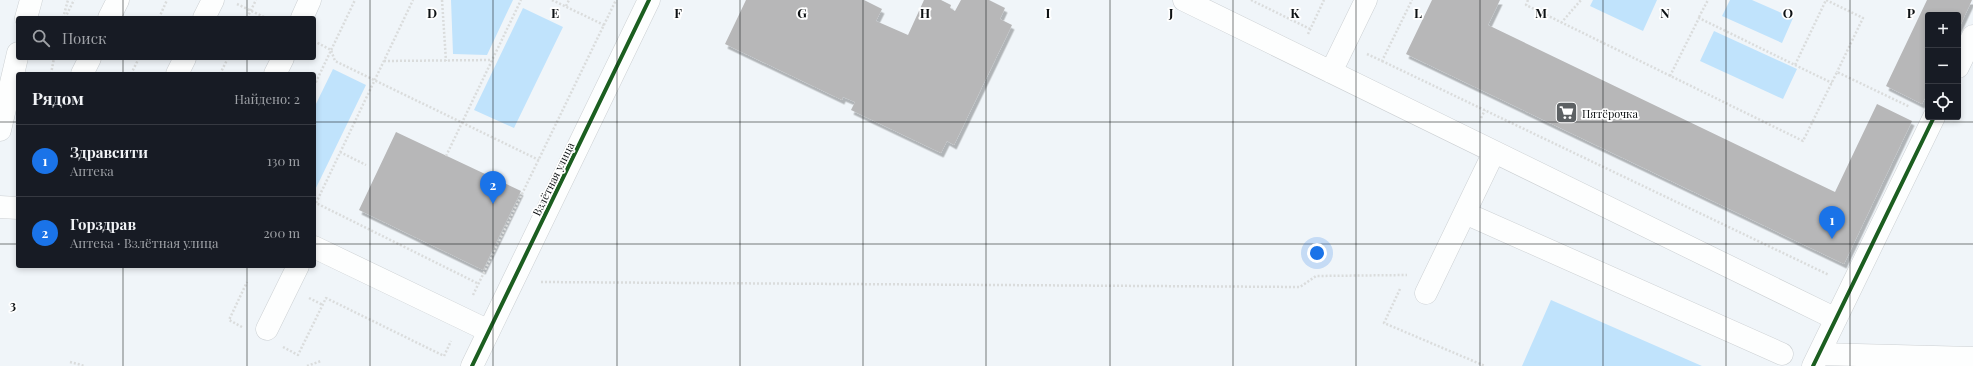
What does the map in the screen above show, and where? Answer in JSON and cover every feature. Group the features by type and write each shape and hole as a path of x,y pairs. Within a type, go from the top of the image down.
{"street":[{"path":"26,16 30,0"},
{"path":"110,16 118,0"},
{"path":"205,16 213,0"},
{"path":"303,16 310,0"},
{"name":"Взлётная улица","path":"472,366 648,0"},
{"path":"1184,0 1836,319"},
{"path":"1331,72 1366,0"},
{"path":"1961,61 1973,36"},
{"path":"0,130 16,60"},
{"path":"83,72 89,60"},
{"path":"178,72 184,60"},
{"path":"276,72 281,60"},
{"path":"1933,120 1816,360 1973,358"},
{"path":"1426,293 1494,152"},
{"path":"1465,213 1782,354"},
{"path":"316,248 488,331"},
{"path":"272,337 297,268"}],"path":[{"path":"64,16 68,0"},
{"path":"65,16 74,0"},
{"path":"160,16 167,0"},
{"path":"248,16 256,0"},
{"path":"316,82 355,0"},
{"path":"316,200 413,0"},
{"path":"442,0 446,61"},
{"path":"446,156 521,0"},
{"path":"552,0 604,25"},
{"path":"566,6 569,0"},
{"path":"272,337 298,355 326,298 444,356 616,0"},
{"path":"1251,0 1310,29"},
{"path":"1297,55 1324,0"},
{"path":"1382,61 1412,0"},
{"path":"1528,0 1526,5 1561,23 1803,141 1863,18 1826,0 1795,64"},
{"path":"1561,23 1581,0"},
{"path":"1670,76 1708,0"},
{"path":"236,4 262,16"},
{"path":"1699,18 1832,82"},
{"path":"316,43 331,50 334,61 539,160"},
{"path":"1345,43 1830,275"},
{"path":"51,72 54,60"},
{"path":"132,72 138,60"},
{"path":"221,72 227,60"},
{"path":"384,61 492,60"},
{"path":"1837,72 1912,108"},
{"path":"340,152 366,165"},
{"path":"316,202 479,284"},
{"path":"513,281 1300,287 1316,276 1406,275"},
{"path":"243,327 229,320 247,282"},
{"path":"307,366 321,361"},
{"path":"70,362 86,366"}],"shaded area":[{"path":"451,0 513,0 487,55 453,54"},
{"path":"1593,0 1657,0 1643,31 1590,6"},
{"path":"1730,0 1752,0 1793,18 1782,43 1722,16"},
{"path":"523,8 563,27 514,128 474,110"},
{"path":"1714,31 1797,69 1783,99 1700,61"},
{"path":"333,69 366,85 316,188 316,104"},
{"path":"1551,300 1702,366 1522,366"}],"building":[{"path":"746,0 864,0 882,9 876,21 908,35 924,0 941,0 951,5 950,8 955,11 961,0 989,0 1005,8 1000,19 1012,25 954,145 947,141 941,153 851,110 855,102 843,97 842,100 725,44"},
{"path":"1432,0 1500,0 1488,25 1835,192 1877,104 1912,121 1844,264 1406,54"},
{"path":"1927,0 1972,0 1961,24 1961,12 1925,12 1925,98 1922,104 1886,86"},
{"path":"396,132 521,191 483,270 359,210"}],"cycle path":[{"path":"472,366 649,0"},
{"path":"1813,366 1933,120"}],"place":[{"name":"Пятёрочка","path":"1567,113"},
{"name":"Горздрав","path":"493,204"},
{"name":"Здравсити","path":"1832,239"}]}
